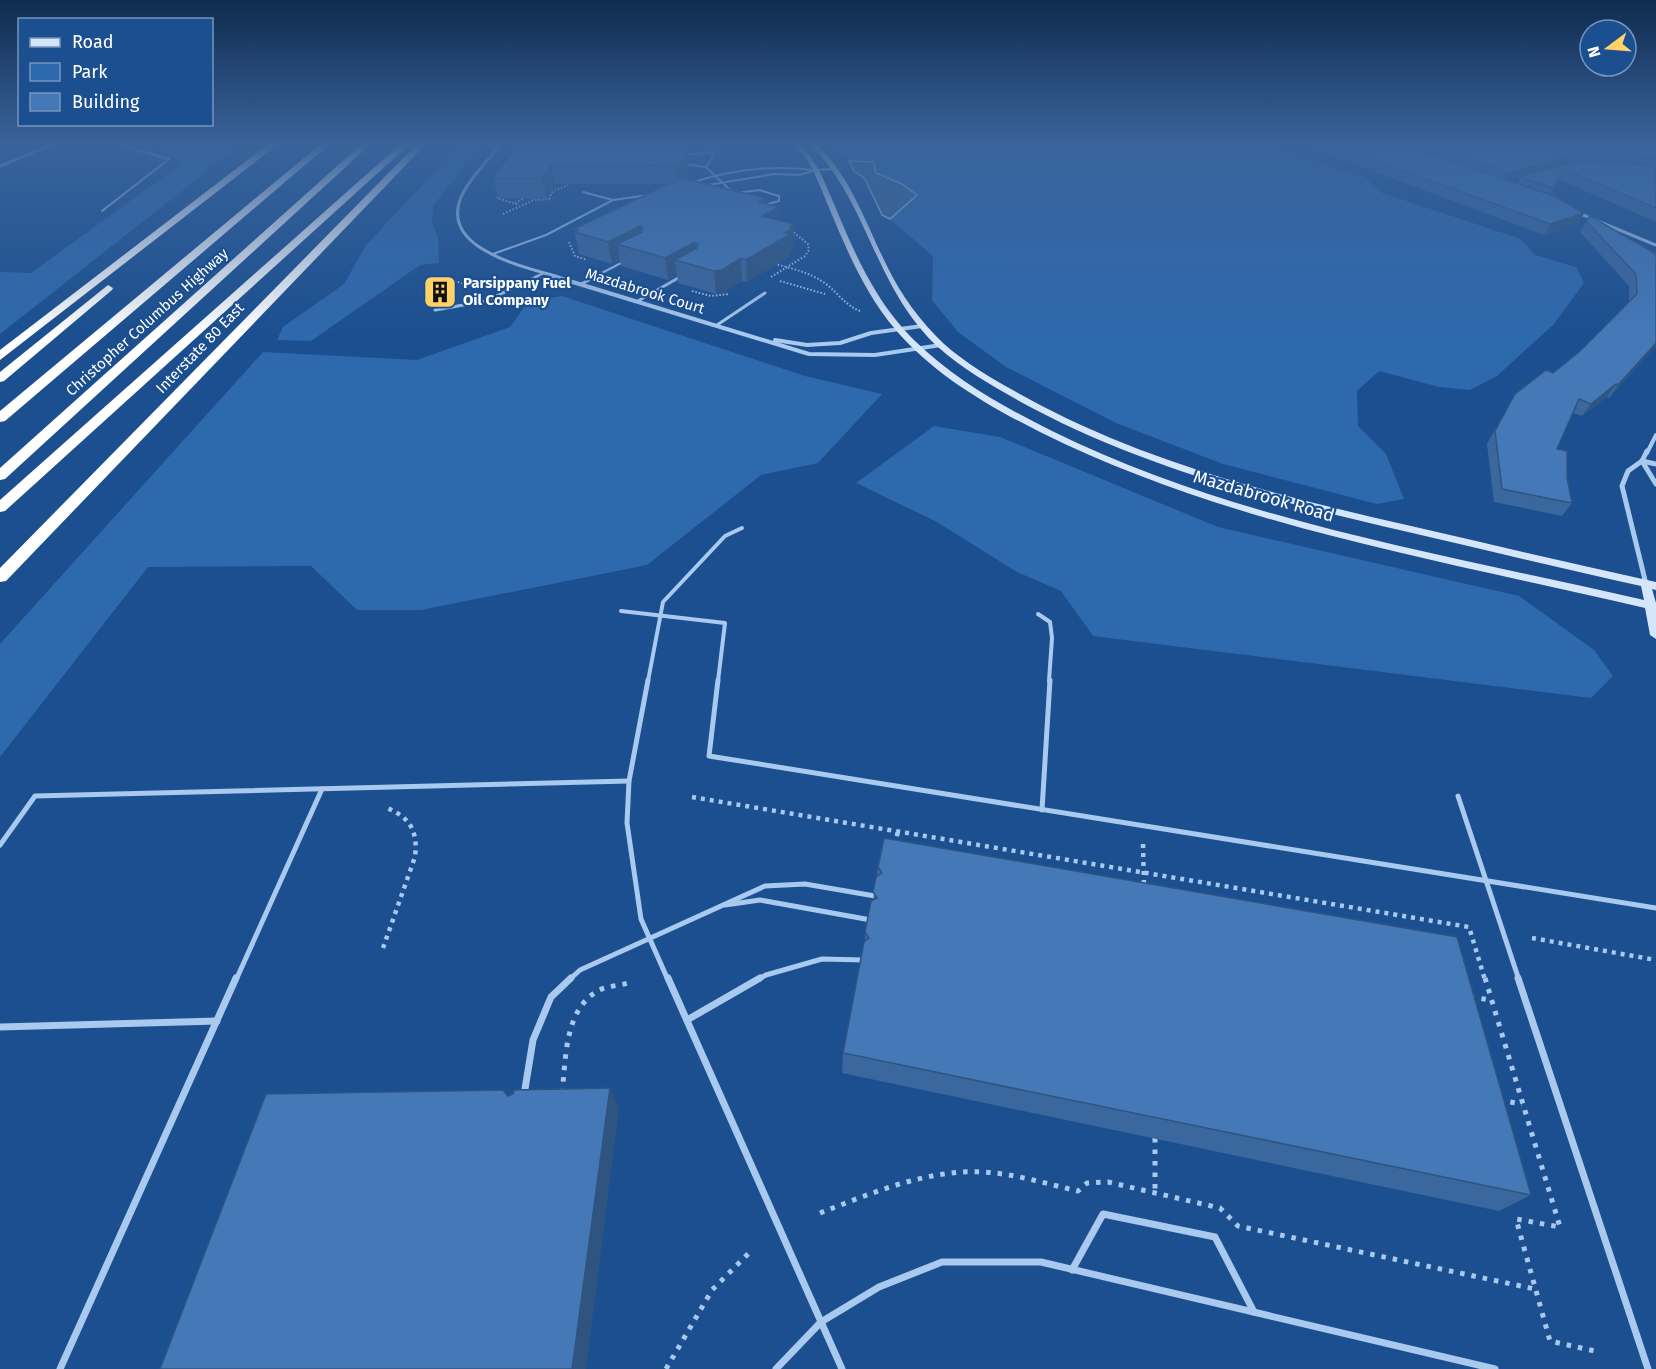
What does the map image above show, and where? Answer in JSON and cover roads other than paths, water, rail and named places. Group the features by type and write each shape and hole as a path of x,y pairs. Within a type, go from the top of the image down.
{"highway":[{"path":"0,356 195,206"},
{"path":"0,378 203,206"},
{"name":"Christopher Columbus Highway","path":"0,418 252,206"},
{"name":"Christopher Columbus Highway","path":"0,476 298,206"},
{"path":"0,508 337,206"},
{"name":"Interstate 80 East","path":"0,577 362,206"}],"street":[{"name":"Mazdabrook Court","path":"456,206 455,217 466,238 494,254 544,273 809,354 852,358 920,350 941,345"},
{"name":"Mazdabrook Road","path":"832,206 868,284 899,329 920,350 978,394 1084,451 1187,492 1314,528 1653,606"},
{"name":"Mazdabrook Road","path":"853,206 893,285 922,326 941,345 1000,386 1083,430 1160,463 1255,492 1651,585"},
{"path":"1569,210 1656,245"},
{"name":"Mazdabrook Court","path":"757,338 807,345 840,343 871,333 922,326"},
{"path":"1656,435 1641,461 1628,471 1622,486 1651,585 1656,635"},
{"path":"1641,461 1656,464"},
{"path":"1641,461 1656,484"}],"lane":[{"path":"102,211 109,206"},
{"path":"494,254 546,235 602,206"},
{"path":"580,284 622,262"},
{"path":"435,310 486,301 544,273"},
{"path":"639,301 688,273"},
{"path":"717,325 765,293"},
{"path":"742,528 725,536 663,602 628,781 627,823 641,920 842,1369"},
{"path":"621,611 725,623 709,756 1656,908"},
{"path":"1038,614 1050,622 1052,638 1042,810"},
{"path":"0,845 35,796 628,781"},
{"path":"60,1369 322,789"},
{"path":"1458,796 1648,1369"},
{"path":"522,1109 533,1040 551,997 580,970 765,886 805,884 875,896"},
{"path":"720,905 760,900 871,920"},
{"path":"687,1020 766,975 822,959 863,960"},
{"path":"0,1027 217,1022"},
{"path":"1072,1270 1103,1214 1215,1237 1254,1312"},
{"path":"776,1369 821,1322 879,1287 942,1262 1041,1262 1495,1369"}],"place":[{"name":"Parsippany Fuel Oil Company","path":"440,292"}]}
